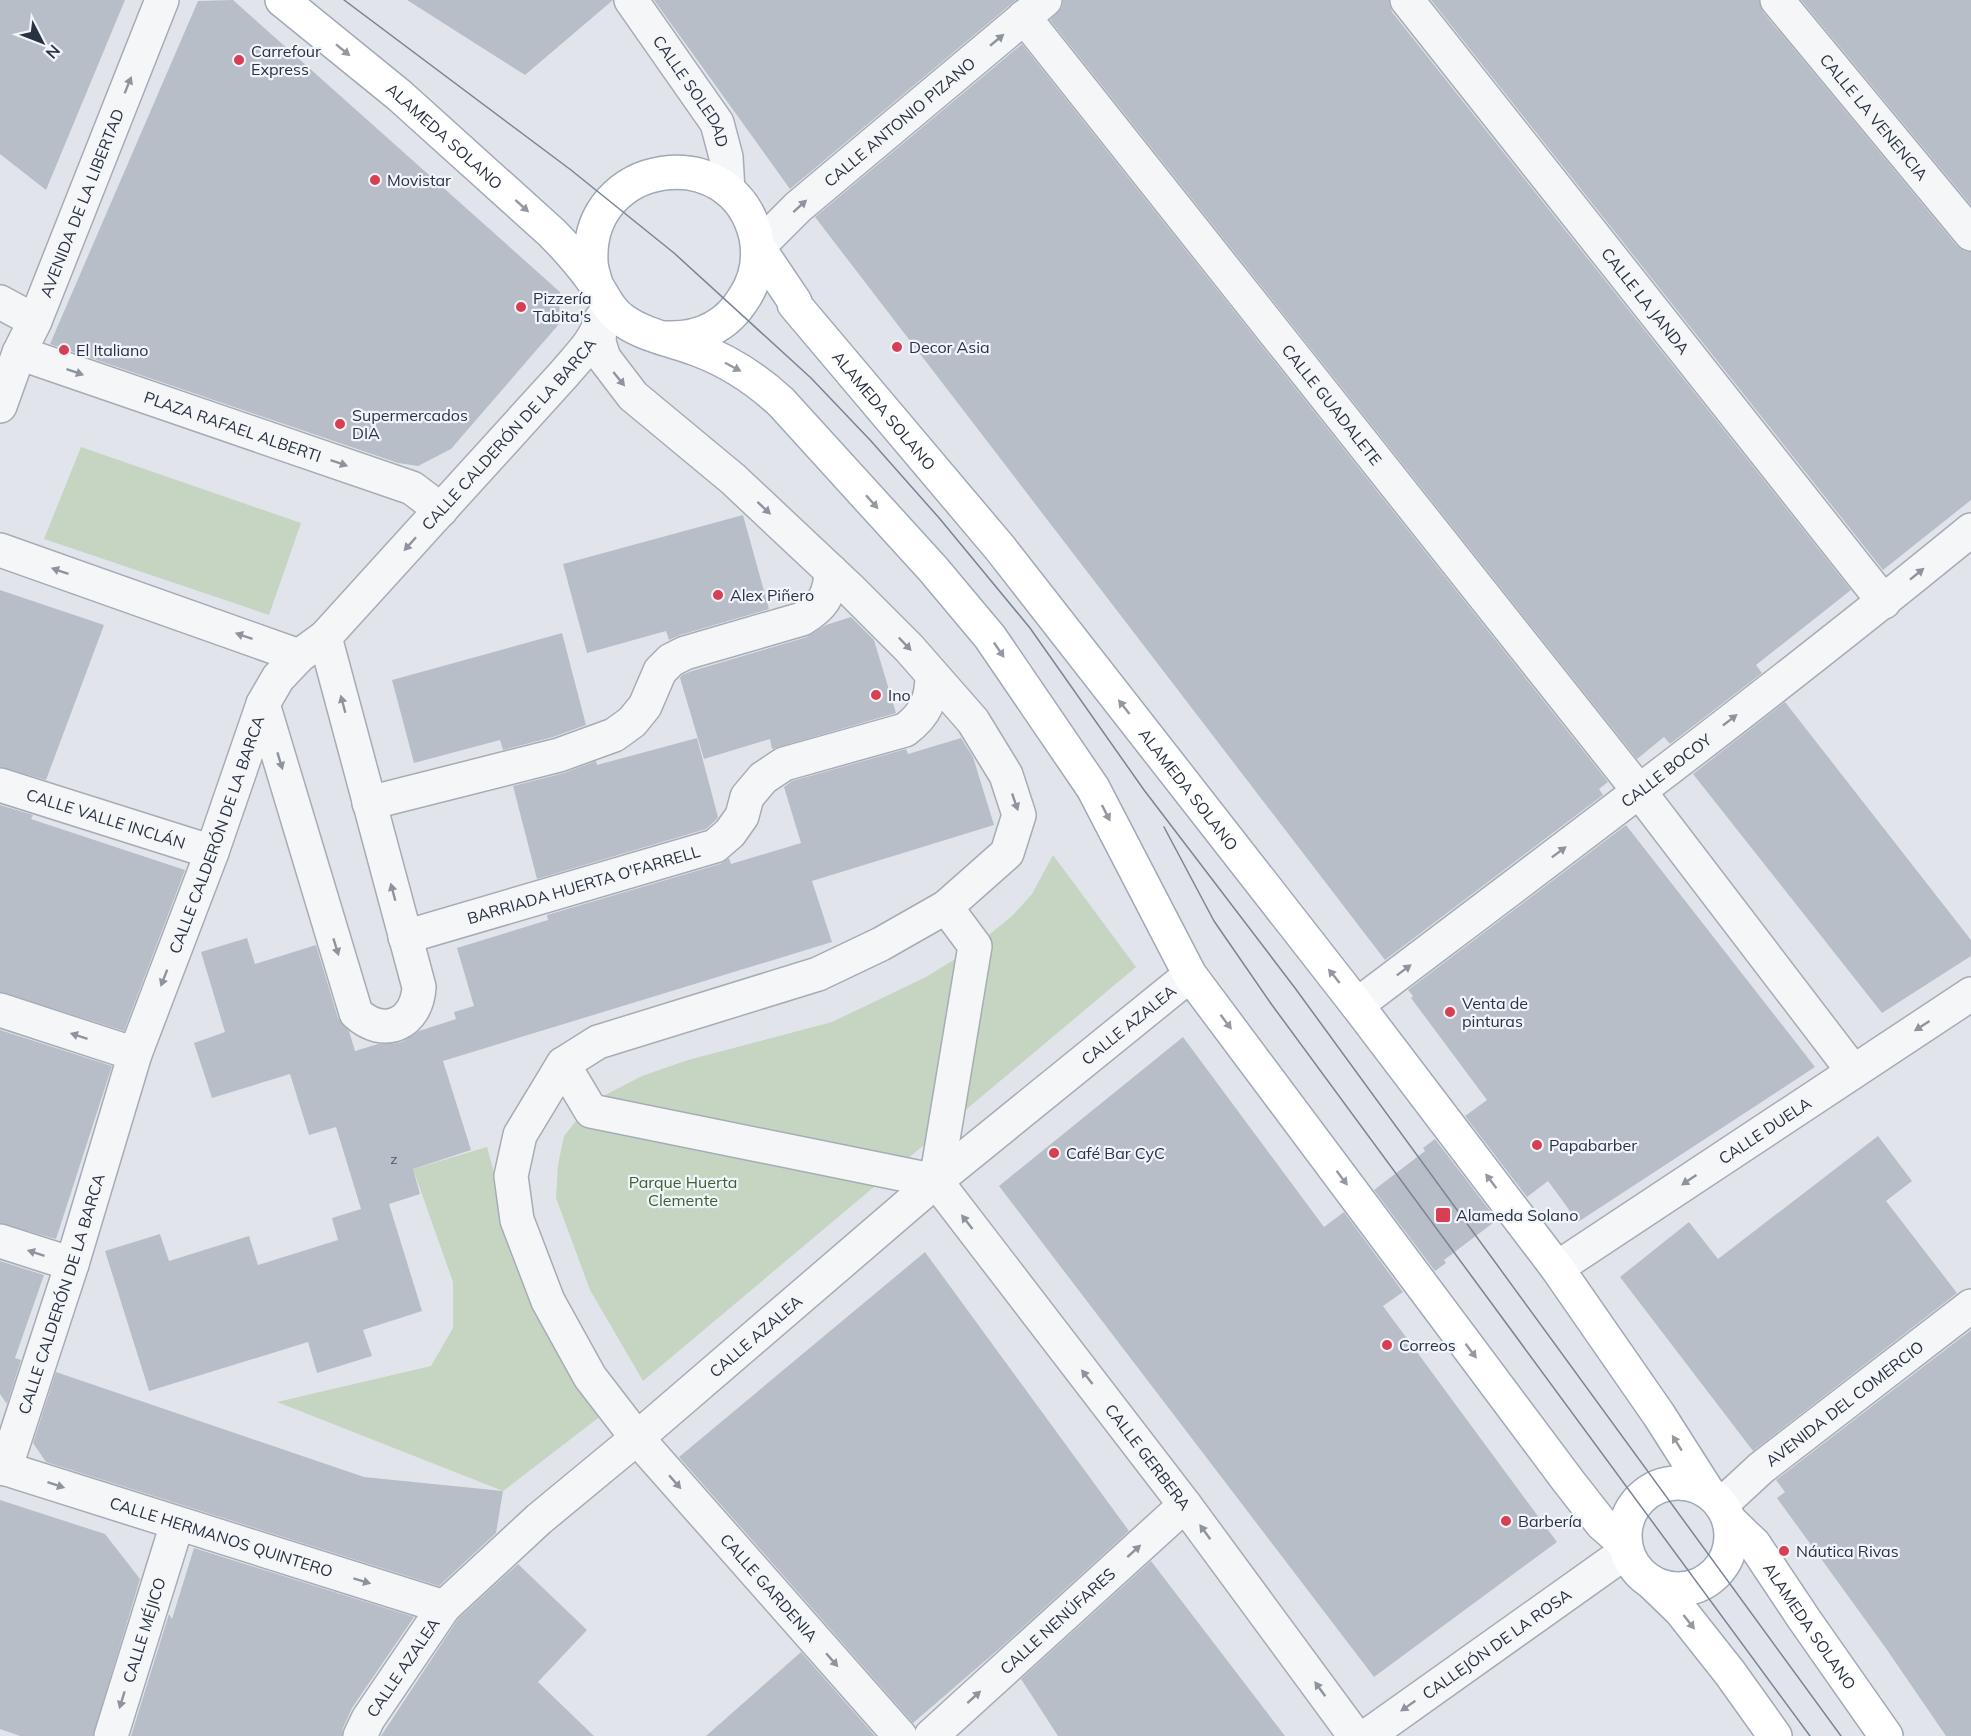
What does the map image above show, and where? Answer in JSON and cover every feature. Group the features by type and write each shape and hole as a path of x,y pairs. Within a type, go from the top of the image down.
{"main road":[{"name":"ALAMEDA SOLANO","path":"282,0 399,95 527,210 573,255 600,304 639,331 697,350 733,366 759,382 781,402 933,569 990,637 1093,788 1190,975 1569,1482 1602,1524 1626,1548"},
{"name":"ALAMEDA SOLANO","path":"600,304 591,262 592,240 598,220 610,202 626,186 646,176 667,171 689,172 710,179 728,190 743,206 753,226 758,247 756,270 749,290 737,309 722,324 702,334 681,338 660,337"},
{"name":"ALAMEDA SOLANO","path":"758,247 795,302 794,304 999,548 1357,1005 1557,1268 1719,1506 1754,1544 1886,1736"},
{"path":"1648,1580 1664,1587 1680,1589 1704,1583 1719,1570 1727,1556 1731,1538 1719,1506 1691,1485 1660,1486 1638,1502 1628,1520 1626,1548 1633,1563 1648,1580 1681,1611 1730,1673 1775,1736"}],"street":[{"name":"AVENIDA DE LA LIBERTAD","path":"0,406 19,353 35,321 162,0"},
{"name":"CALLE SOLEDAD","path":"631,0 717,123 726,157 728,190"},
{"name":"CALLE LA JANDA","path":"1407,0 1884,602"},
{"name":"CALLE LA VENENCIA","path":"1777,0 1971,234"},
{"name":"CALLE ANTONIO PIZANO","path":"758,247 798,207 1035,8"},
{"name":"CALLE GUADALETE","path":"1035,8 1853,1071"},
{"path":"0,302 35,321"},
{"path":"600,304 599,342 604,358 633,396 733,479 909,648 973,721 1006,775 1019,815 1007,853 946,907 881,944 818,974 598,1042 562,1064 591,1111 936,1181 975,946 946,907"},
{"name":"CALLE CALDERÓN DE LA BARCA","path":"3,1468 72,1264 135,1054 212,852 263,705 278,678 299,656 325,637 587,346 600,304"},
{"name":"PLAZA RAFAEL ALBERTI","path":"19,353 412,488 441,510"},
{"name":"CALLE BOCOY","path":"1357,1005 1884,602 1971,530"},
{"path":"0,550 299,656"},
{"path":"369,803 559,755 614,735 632,722 645,705 660,671 671,660 685,653 802,619 814,612 825,600 831,586 831,571"},
{"path":"263,705 356,1013 365,1021 375,1025 387,1026 397,1023 414,1009 418,998 418,987 325,637"},
{"name":"BARRIADA HUERTA O'FARRELL","path":"405,937 715,846 730,833 742,816 747,797 763,778 784,764 905,730 918,721 927,707 932,691 932,675"},
{"name":"CALLE VALLE INCLÁN","path":"0,785 212,852"},
{"name":"CALLE AZALEA","path":"360,1736 368,1719 444,1607 539,1519 637,1438 936,1181 1190,975"},
{"name":"CALLE DUELA","path":"1557,1268 1971,994"},
{"path":"0,1010 135,1054"},
{"name":"CALLE GARDENIA","path":"562,1064 520,1135 511,1176 517,1220 548,1301 590,1377 637,1438 900,1736"},
{"name":"CALLE GERBERA","path":"936,1181 1185,1505 1355,1736"},
{"path":"0,1241 72,1264"},
{"name":"AVENIDA DEL COMERCIO","path":"1719,1506 1761,1468 1971,1306"},
{"name":"CALLE HERMANOS QUINTERO","path":"3,1468 444,1607"},
{"name":"CALLE NENÚFARES","path":"931,1736 1185,1505"},
{"name":"CALLE MÉJICO","path":"111,1736 177,1524"},
{"name":"CALLEJÓN DE LA ROSA","path":"1367,1736 1626,1548"}],"green space":[{"path":"81,447 301,523 269,615 44,539"},
{"name":"Parque Huerta Clemente","path":"1053,855 1136,967 643,1381 590,1290 556,1198 558,1165 564,1136 586,1108 642,1076 688,1060 832,1022 926,977 973,948 1013,915 1032,894"},
{"path":"487,1147 503,1205 606,1412 503,1491 277,1402 431,1366 453,1328 453,1282 413,1169"}],"building":[{"path":"0,0 125,0 46,190 0,154"},
{"path":"233,0 560,292 559,324 451,449 418,466 398,463 50,344 198,1"},
{"path":"407,0 613,0 525,75"},
{"path":"654,0 1016,0 790,189"},
{"path":"1063,0 1389,0 1392,12 1851,590 1756,665 1762,673 1670,744 1664,737 1637,759 1050,20 1062,7"},
{"path":"1431,0 1759,0 1763,12 1957,246 1964,251 1971,252 1971,500 1883,570"},
{"path":"1801,0 1971,0 1971,205"},
{"path":"1022,44 1608,782 1599,789 1603,795 1385,960 815,217"},
{"path":"743,515 769,609 669,640 666,631 587,653 563,564"},
{"path":"0,590 104,625 46,780 0,767"},
{"path":"851,617 874,640 896,713 772,749 770,739 704,759 680,678 682,675 807,637 826,625"},
{"path":"562,633 586,725 553,737 503,750 500,740 414,763 392,680"},
{"path":"1785,702 1971,940 1971,956 1882,1013 1693,774"},
{"path":"697,738 718,817 706,829 537,879 513,786 564,773 596,761 597,765"},
{"path":"961,738 973,757 994,825 812,881 832,942 443,1061 471,1150 413,1169 420,1194 389,1204 422,1311 363,1330 372,1356 317,1373 308,1342 149,1391 105,1251 160,1234 169,1261 249,1236 258,1265 338,1240 332,1218 361,1209 336,1127 309,1135 290,1074 212,1098 194,1043 225,1032 201,952 247,938 255,964 316,945 338,1018 349,1031 355,1051 378,1044 402,1042 419,1031 456,1019 454,1012 474,1006 457,948 548,920 547,915 720,864 729,858 731,864 801,843 784,787 792,781 906,749 908,754"},
{"path":"0,805 33,815 31,819 185,870 124,1031 0,992"},
{"path":"1626,825 1815,1067 1578,1222 1548,1181 1527,1197 1465,1116 1487,1100 1411,998 1413,996 1408,990"},
{"path":"0,1030 112,1066 56,1239 0,1223"},
{"path":"1183,1037 1324,1227 1344,1212 1403,1292 1383,1306 1557,1542 1374,1677 999,1186"},
{"path":"1878,1136 1912,1181 1886,1201 1957,1293 1753,1451 1620,1277 1689,1222 1718,1259"},
{"path":"1435,1139 1497,1220 1444,1260 1446,1263 1435,1271 1374,1190 1425,1151 1423,1148"},
{"path":"925,1252 1129,1531 913,1723 679,1457"},
{"path":"0,1261 44,1275 15,1358 21,1360 7,1404 0,1394"},
{"path":"1971,1330 1971,1736 1946,1736 1777,1498 1785,1492 1776,1480"},
{"path":"56,1372 364,1477 503,1491 496,1533 439,1586 46,1462 33,1443"},
{"path":"0,1500 105,1534 140,1579 93,1736 20,1736 0,1729"},
{"path":"194,1548 414,1617 352,1708 342,1736 131,1736 169,1614 172,1619"},
{"path":"1151,1561 1285,1736 1058,1736 1021,1679"},
{"path":"518,1564 587,1630 538,1682 594,1736 381,1736 458,1619"},
{"path":"801,1652 875,1736 706,1736"}],"tram line":[{"path":"344,0 571,170 674,253 811,378 940,519 1030,628 1144,790 1295,988 1841,1736"},
{"path":"1164,827 1214,921 1272,1005 1810,1736"}],"place":[{"name":"Carrefour Express","path":"239,60"},
{"name":"Movistar","path":"375,180"},
{"name":"Pizzería Tabita's","path":"521,307"},
{"name":"Decor Asia","path":"897,347"},
{"name":"El Italiano","path":"64,350"},
{"name":"Supermercados DIA","path":"340,424"},
{"name":"Alex Piñero","path":"718,595"},
{"name":"Ino","path":"876,695"},
{"name":"Venta de pinturas","path":"1450,1012"},
{"name":"Papabarber","path":"1537,1145"},
{"name":"Café Bar CyC","path":"1054,1153"},
{"name":"Alameda Solano","path":"1443,1215"},
{"name":"Correos","path":"1387,1345"},
{"name":"Barbería","path":"1506,1521"},
{"name":"Náutica Rivas","path":"1784,1551"}]}
